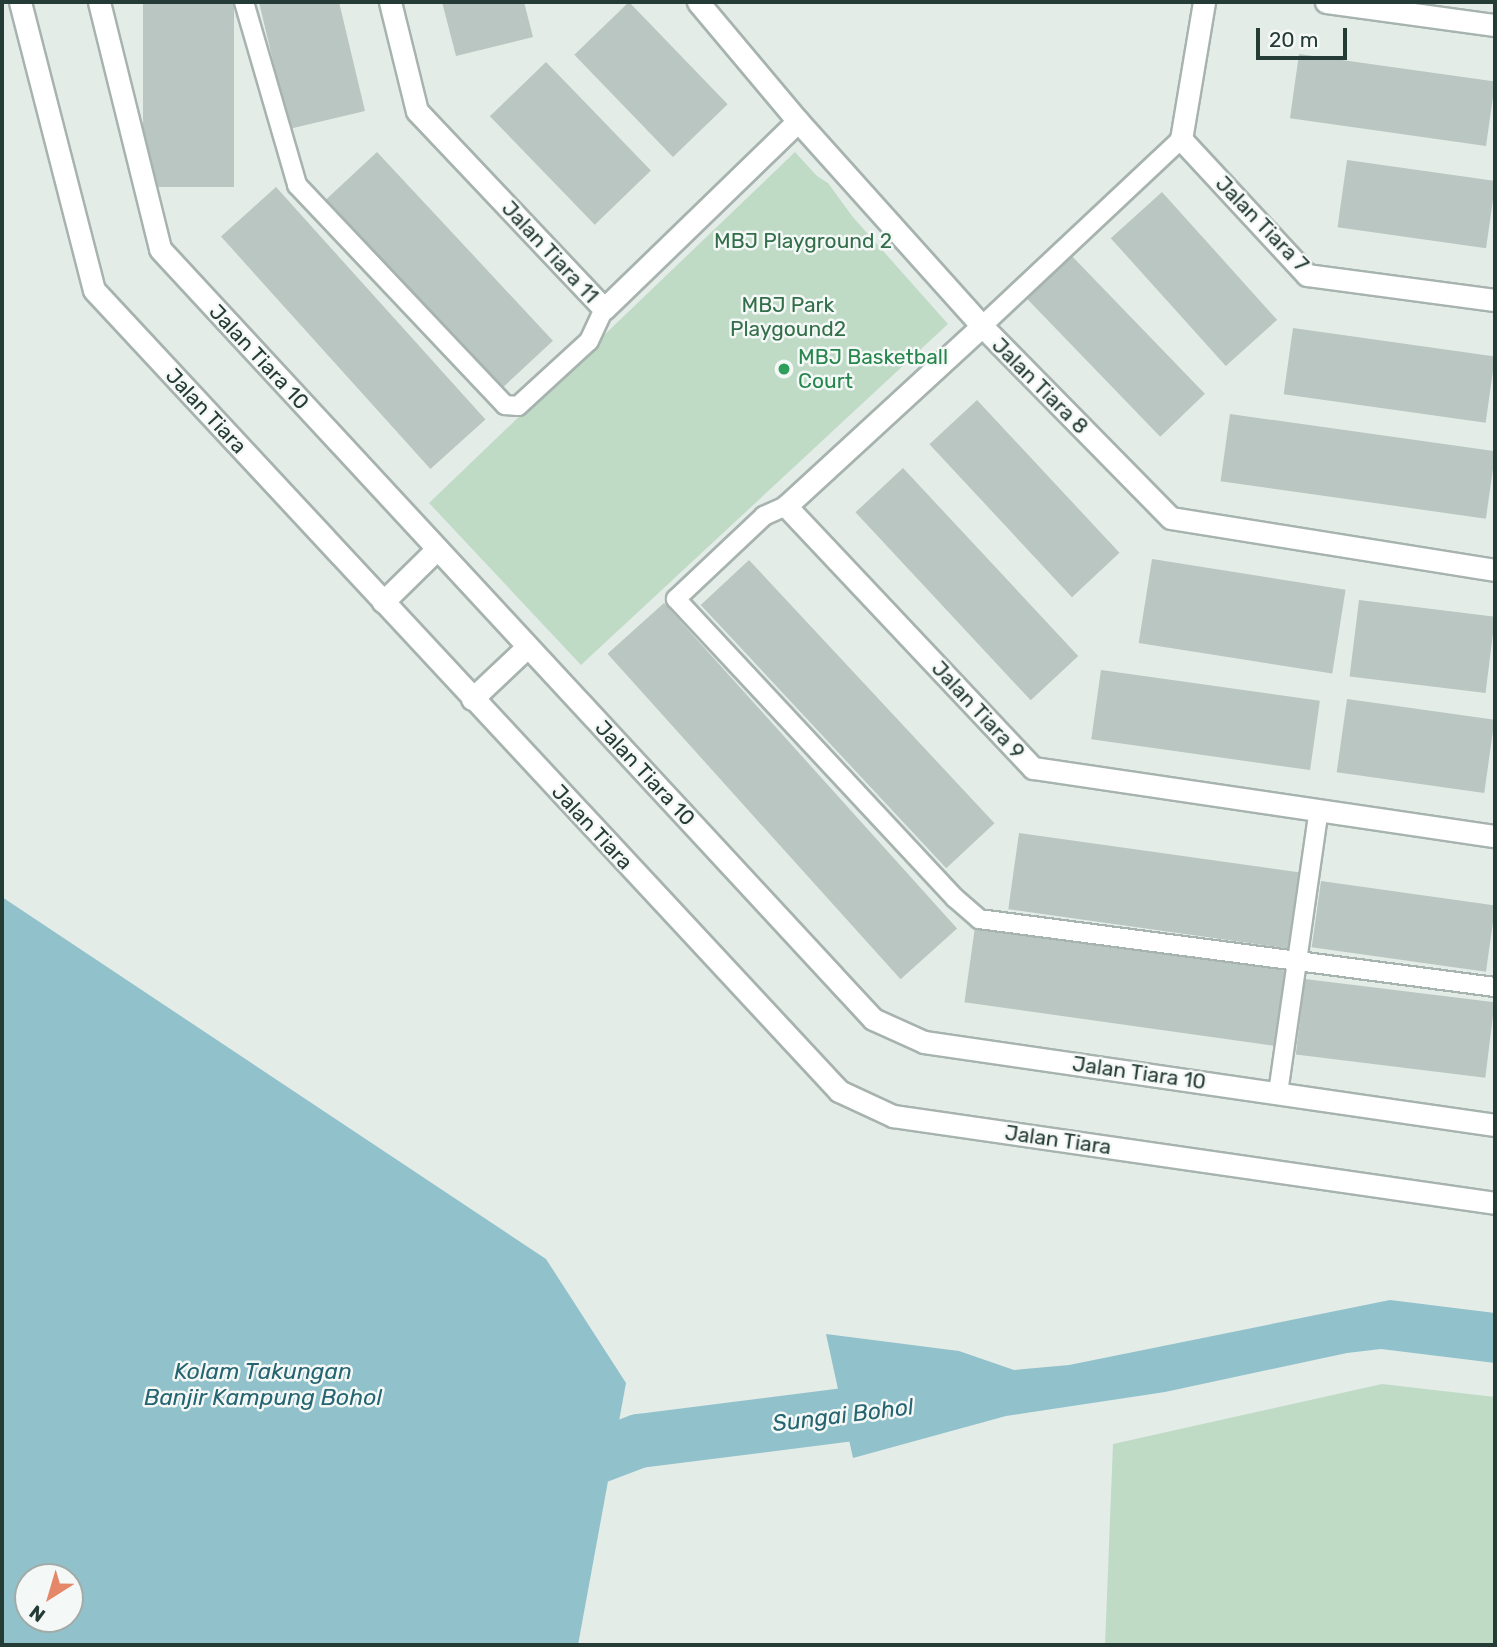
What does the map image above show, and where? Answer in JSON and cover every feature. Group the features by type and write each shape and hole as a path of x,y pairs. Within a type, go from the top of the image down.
{"street":[{"name":"Jalan Tiara","path":"20,2 94,290 839,1091 893,1116 1495,1203"},
{"name":"Jalan Tiara 10","path":"99,2 160,249 873,1019 924,1042 1495,1125"},
{"name":"Jalan Tiara 11","path":"390,2 417,111 604,309 798,121"},
{"name":"Jalan Tiara 8","path":"698,2 798,121 982,326 1171,518 1495,570"},
{"path":"1181,139 1203,2"},
{"path":"1326,2 1495,25"},
{"name":"Jalan Tiara 7","path":"1181,139 1307,275 1495,300"},
{"path":"786,506 982,326"},
{"name":"Jalan Tiara 9","path":"786,506 1033,768 1495,836"},
{"path":"383,602 437,549"},
{"path":"472,699 527,647"}],"lane":[{"path":"244,2 297,185 505,405 518,406 589,341 604,309"},
{"path":"982,326 1181,139"},
{"path":"786,506 764,516 676,599 968,911 979,919 1495,987"},
{"path":"1278,1093 1319,810"}],"green space":[{"name":"MBJ Park Playgound2","path":"795,152 817,176 828,183 852,216 948,324 581,665 429,503"},
{"path":"1382,1384 1495,1397 1495,1645 1105,1645 1113,1444"}],"water":[{"name":"Kolam Takungan Banjir Kampung Bohol","path":"2,897 546,1259 626,1383 578,1645 2,1645"},
{"path":"1390,1300 1495,1313 1495,1363 1381,1349 1347,1353 1165,1392 1006,1416 853,1458 826,1334 959,1351 1014,1370 1069,1365"}],"building":[{"path":"143,2 234,2 234,187 143,187"},
{"path":"259,2 339,2 365,111 289,129"},
{"path":"442,2 524,2 533,37 456,56"},
{"path":"629,2 728,104 673,157 574,55"},
{"path":"1299,54 1495,82 1486,146 1290,118"},
{"path":"546,62 651,171 595,225 490,116"},
{"path":"377,152 553,341 502,388 326,200"},
{"path":"1347,160 1495,181 1486,248 1338,227"},
{"path":"276,187 485,420 430,469 221,237"},
{"path":"1162,192 1277,320 1226,366 1111,238"},
{"path":"1068,252 1205,394 1160,437 1023,295"},
{"path":"1293,328 1495,356 1486,423 1284,394"},
{"path":"977,400 1120,553 1072,597 929,444"},
{"path":"1230,414 1495,451 1486,519 1221,481"},
{"path":"903,468 1078,656 1031,700 855,512"},
{"path":"1152,559 1346,590 1332,674 1139,643"},
{"path":"749,560 995,823 946,868 701,605"},
{"path":"1359,600 1495,617 1486,693 1350,676"},
{"path":"664,603 957,928 901,979 608,654"},
{"path":"1101,670 1320,701 1310,770 1091,739"},
{"path":"1347,699 1495,720 1484,793 1337,772"},
{"path":"1019,833 1300,873 1290,949 1008,909"},
{"path":"1321,881 1495,905 1486,972 1312,947"},
{"path":"975,927 1290,971 1279,1047 964,1002"},
{"path":"1305,979 1495,1002 1485,1078 1296,1054"}],"waterway":[{"name":"Sungai Bohol","path":"544,1477 639,1441 918,1406"}],"place":[{"name":"MBJ Basketball Court","path":"784,369"}],"park label":[{"name":"MBJ Playground 2","path":"803,241"}]}
